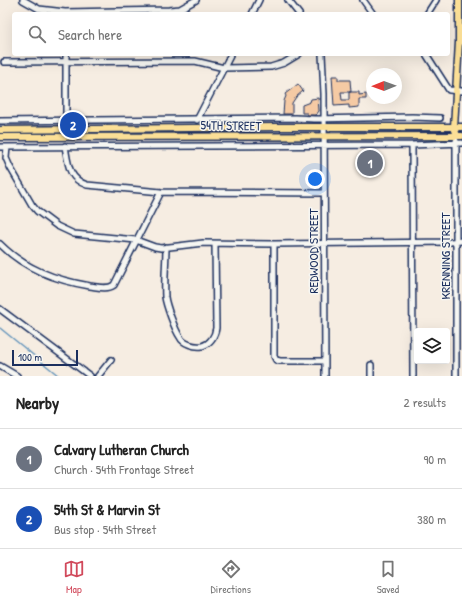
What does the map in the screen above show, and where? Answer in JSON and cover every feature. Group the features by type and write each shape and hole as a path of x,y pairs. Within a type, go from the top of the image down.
{"main road":[{"path":"459,0 459,91 454,127 460,136"},
{"name":"54TH STREET","path":"0,130 324,126 462,127"},
{"path":"460,136 462,127"},
{"name":"54TH STREET","path":"0,137 460,136"}],"street":[{"path":"23,0 39,9 58,12"},
{"path":"100,12 180,9 196,0"},
{"path":"253,12 259,0"},
{"path":"288,0 297,12"},
{"path":"363,0 372,12"},
{"path":"428,12 436,0"},
{"path":"66,56 66,120"},
{"path":"197,120 230,56"},
{"path":"4,62 195,61 224,68 271,67 284,63 296,56"},
{"name":"REDWOOD STREET","path":"322,56 324,74 325,376"},
{"path":"427,56 449,90 459,91"},
{"path":"0,121 324,119 392,117 440,118"},
{"name":"KRENNING STREET","path":"456,376 456,143 460,136"},
{"path":"0,147 462,143"},
{"path":"412,144 413,376"},
{"path":"65,146 70,171 74,178 83,184 161,192 324,193"},
{"path":"7,147 6,158 32,205 37,211 57,226 74,234 136,240 155,247 203,243 274,244 462,241"},
{"path":"0,244 12,255 28,266 58,279 73,283 108,288 114,285 161,192"},
{"path":"166,247 165,298 168,309 180,338 190,344 200,346 206,344 216,333 215,244"},
{"path":"274,244 274,356 276,360 280,361 325,361"},
{"path":"0,309 90,376"},
{"path":"98,376 111,360"},
{"path":"371,365 371,376"},
{"path":"0,366 17,376"}],"building":[{"path":"332,76 338,76 338,80 350,80 351,92 359,92 359,95 366,94 366,99 359,99 359,107 349,108 349,105 334,106","holes":["341,92 349,92 349,100 342,100"]},
{"path":"298,84 303,91 292,103 292,114 283,114 285,94"},
{"path":"318,98 319,111 316,115 307,115 307,113 302,113 302,105 310,102 311,99"}],"waterway":[{"path":"0,328 59,376"}],"place":[{"name":"54th St & Marvin St","path":"73,125"},
{"name":"Calvary Lutheran Church","path":"370,163"}]}
